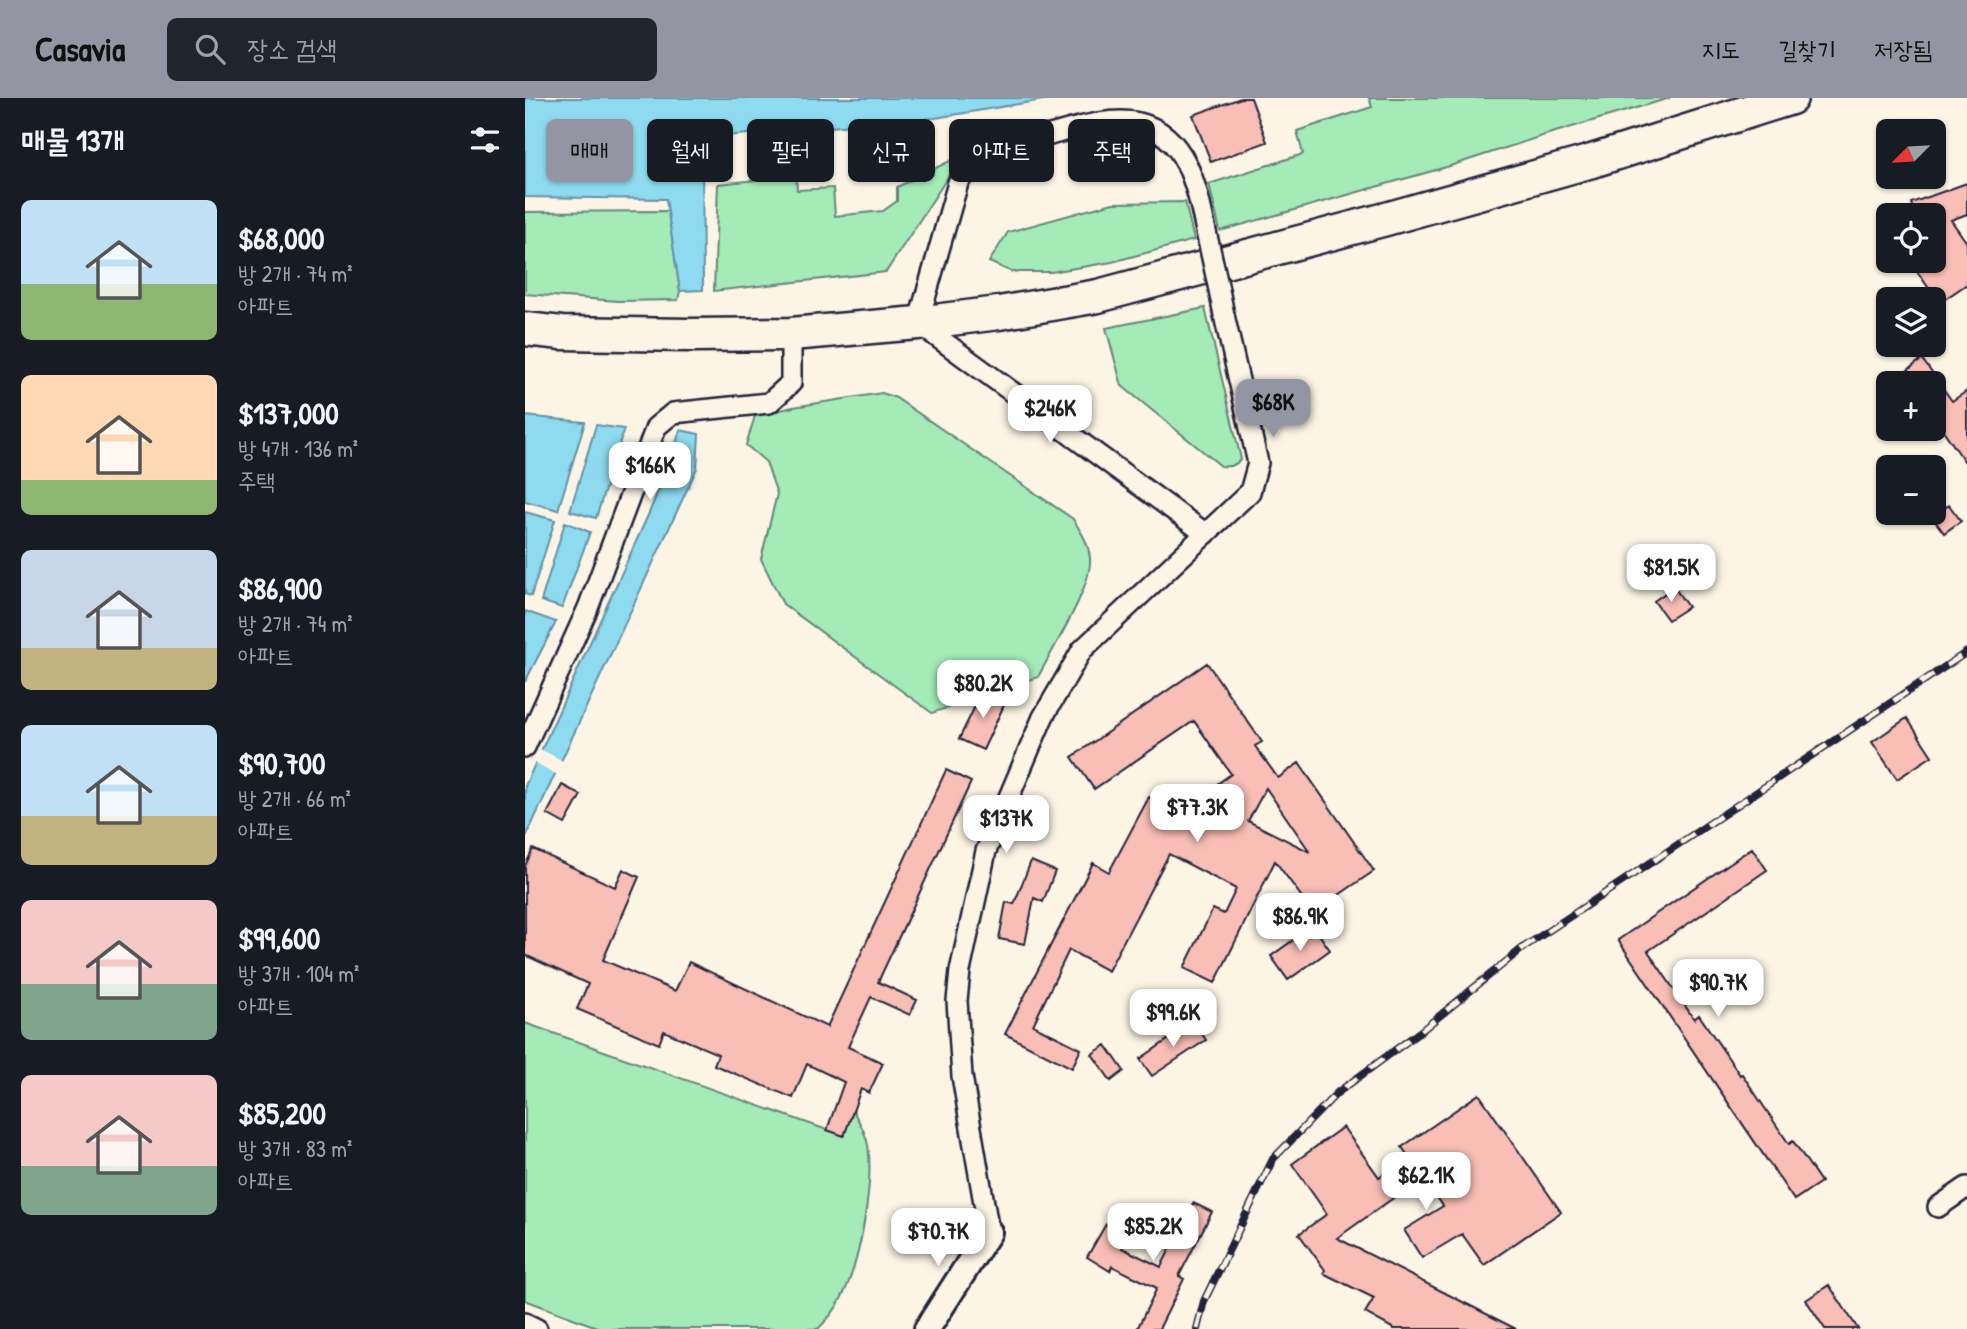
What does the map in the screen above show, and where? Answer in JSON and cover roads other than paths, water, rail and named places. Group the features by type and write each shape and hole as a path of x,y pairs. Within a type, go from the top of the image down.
{"highway":[{"path":"525,329 689,335 791,334 999,313 1098,296 1592,161 1791,98"}],"street":[{"path":"926,1329 989,1232 962,1076 957,1001 960,971 986,851 1043,717 1082,650 1206,534 1250,492 1258,463 1196,187 1187,163 1174,143 1158,130 1138,122 1091,124 1000,148 982,157 966,170 958,183 918,323 1206,534"},
{"path":"525,747 588,608 656,427 673,413 769,403 791,383 791,334"},
{"path":"1938,1207 1967,1187"},
{"path":"525,1323 537,1329"}],"water":[{"path":"525,98 1055,98 935,118 848,119 848,125 834,127 834,119 747,119 747,134 733,135 733,119 647,119 647,182 702,182 703,290 680,291 666,199 525,197"},
{"path":"525,416 585,422 558,510 525,501"},
{"path":"596,425 624,429 596,518 570,511"},
{"path":"680,430 699,434 697,468 525,839 525,786 649,513"},
{"path":"525,512 555,520 531,596 525,594"},
{"path":"565,522 590,532 562,608 541,601"},
{"path":"525,611 556,622 525,682"}],"railway":[{"path":"1197,1329 1204,1301 1273,1159 1337,1093 1421,1031 1524,947 1967,652"}]}
